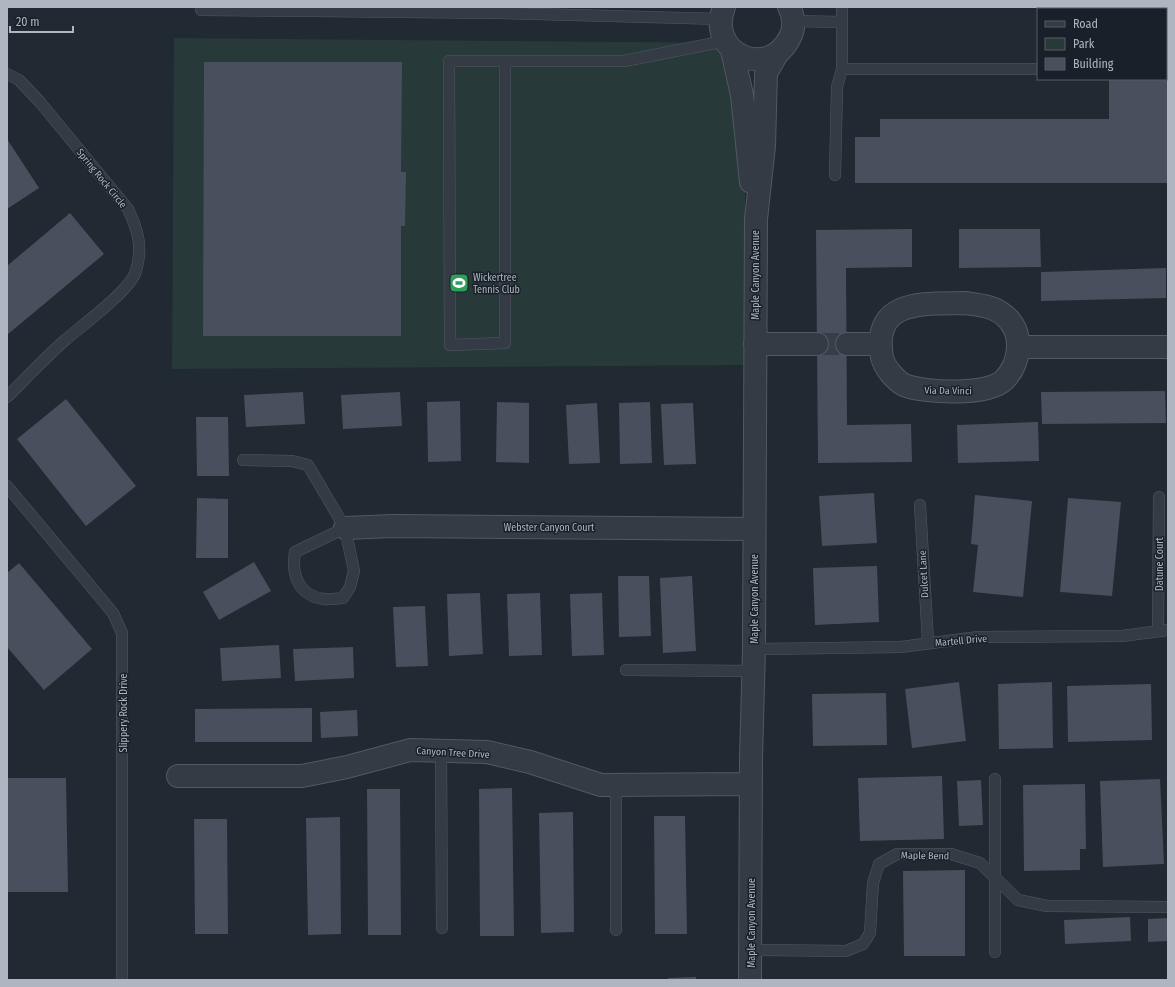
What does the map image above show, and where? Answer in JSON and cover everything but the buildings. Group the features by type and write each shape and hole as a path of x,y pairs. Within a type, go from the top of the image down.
{"street":[{"name":"Maple Canyon Avenue","path":"722,13 721,30 728,46 742,95 756,219"},
{"name":"Maple Canyon Avenue","path":"750,980 751,784 754,671 756,219 764,146 766,73 777,54 786,45 792,34 791,14"},
{"path":"728,46 742,56 752,60 765,59 777,54"},
{"name":"Via Da Vinci","path":"925,304 965,304 986,306 1005,315 1016,329 1019,347 1014,366 1004,381 989,389 971,391 919,390 903,384 892,375 883,361 880,344 886,324 894,314 907,306 925,304"},
{"path":"755,344 817,344"},
{"path":"847,344 880,344"},
{"path":"1019,347 1168,347"},
{"name":"Webster Canyon Court","path":"345,528 393,526 754,529"},
{"name":"Canyon Tree Drive","path":"178,776 302,776 347,767 410,750 487,752 530,762 601,785 751,784"}],"lane":[{"path":"200,7 200,10 370,9 722,13"},
{"path":"835,175 837,87 842,69 842,7"},
{"path":"791,14 842,22"},
{"path":"505,61 505,343 450,345 449,61 505,61 624,61 728,46"},
{"path":"842,69 1037,70"},
{"name":"Spring Rock Circle","path":"7,74 19,80 39,101 128,209 138,229 140,252 136,272 124,289 63,342 7,397"},
{"path":"243,460 292,460 308,465 345,528 354,571 350,587 343,598 324,599 308,594 297,582 292,565 295,552 345,528"},
{"name":"Slippery Rock Drive","path":"7,486 113,613 122,633 122,980"},
{"name":"Datune Court","path":"1159,497 1163,631"},
{"name":"Dulcet Lane","path":"920,505 928,642"},
{"name":"Martell Drive","path":"754,650 901,647 928,642 978,637 1122,636 1163,631"},
{"path":"626,670 754,671"},
{"path":"442,751 442,928"},
{"path":"994,779 995,952"},
{"path":"616,785 616,930"},
{"name":"Maple Bend","path":"751,950 846,951 863,944 870,933 873,883 879,864 897,854 951,854 980,863 994,879 1018,900 1047,906 1168,907"}],"green space":[{"name":"Wickertree Tennis Club","path":"174,38 746,43 744,365 172,369"}],"tunnel":[{"path":"817,344 847,344"}],"place":[{"name":"Wickertree Tennis Club","path":"459,283"}]}
